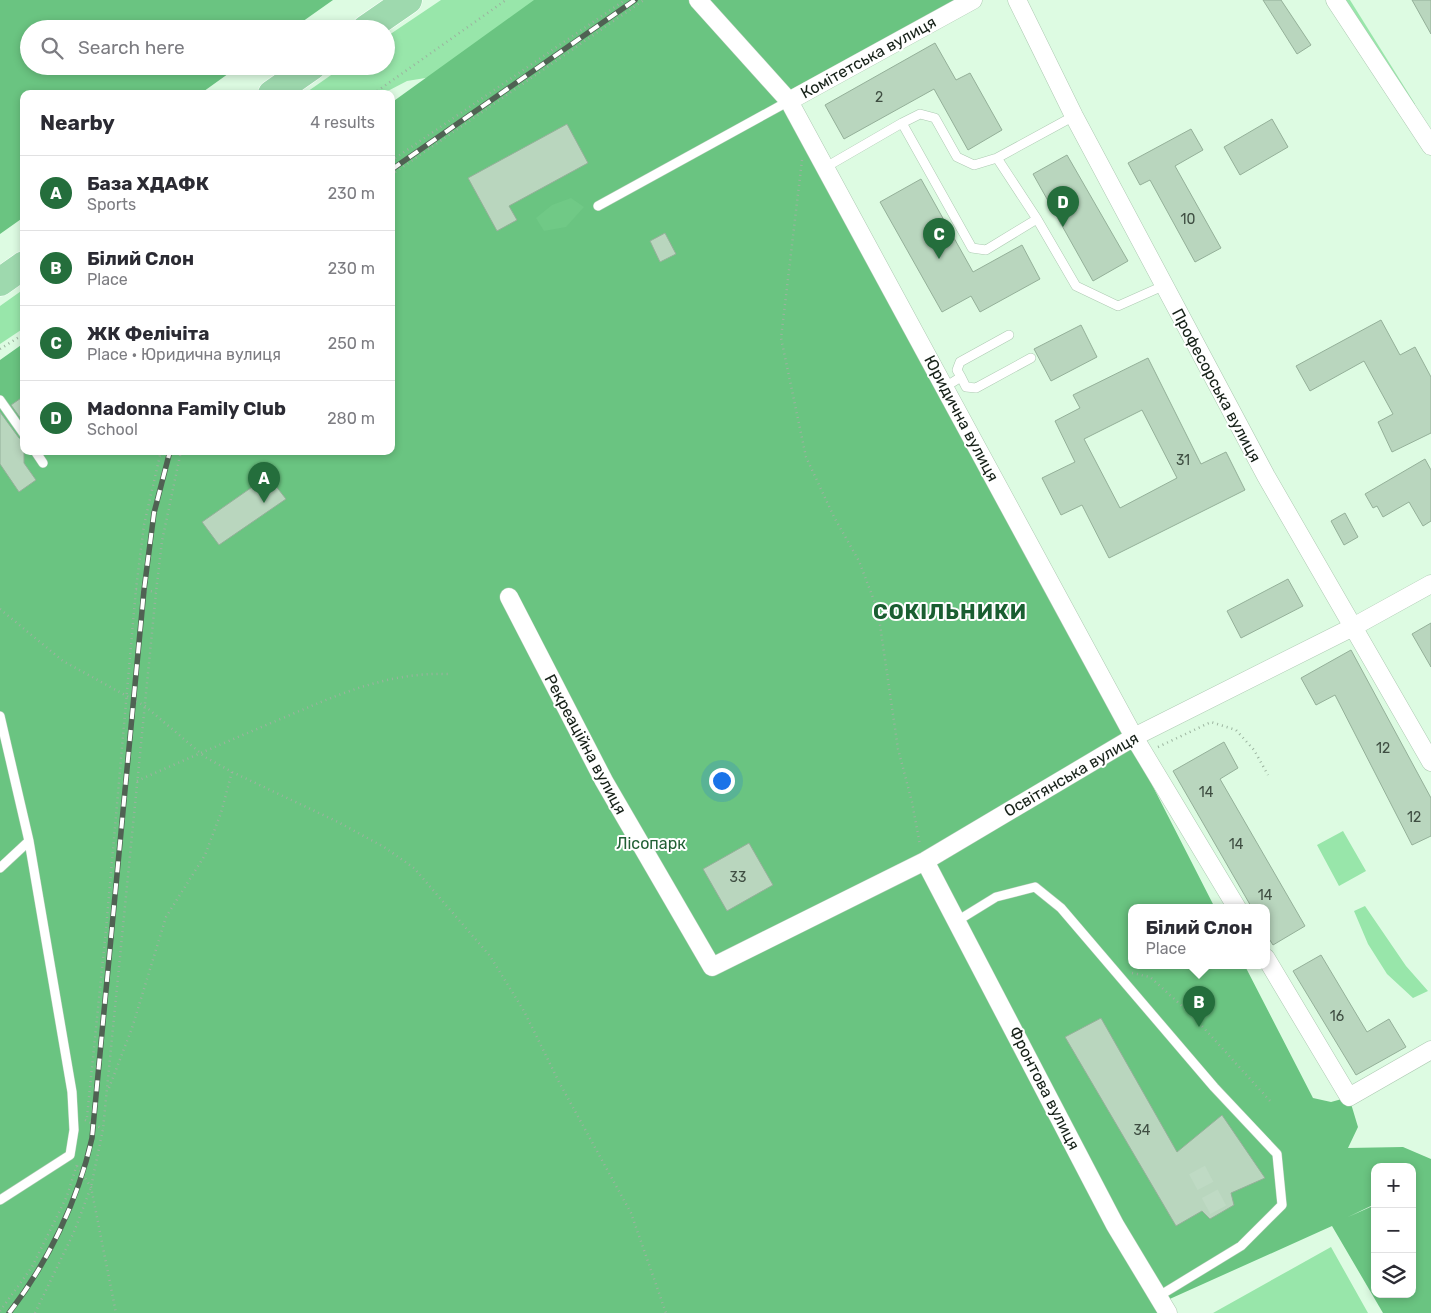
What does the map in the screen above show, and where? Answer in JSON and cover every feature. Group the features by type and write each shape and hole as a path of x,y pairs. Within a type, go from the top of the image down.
{"main road":[{"path":"379,20 408,0"},
{"path":"278,90 299,75"},
{"path":"0,282 20,268"}],"street":[{"name":"Юридична вулиця","path":"698,0 789,100 1134,737 1235,904"},
{"name":"Комітетська вулиця","path":"789,100 973,0"},
{"name":"Професорська вулиця","path":"1017,0 1074,116 1266,476 1431,762"},
{"path":"1334,0 1431,146"},
{"name":"Освітянська вулиця","path":"712,967 925,861 1134,737 1354,626 1431,584"},
{"name":"Рекреаційна вулиця","path":"509,597 604,781 712,967"},
{"name":"Фронтова вулиця","path":"925,861 1115,1225 1168,1313"},
{"path":"1270,965 1349,1097 1431,1050"}],"lane":[{"path":"598,206 789,100"},
{"path":"826,167 920,114 934,118 957,157 974,166 998,158 1074,116"},
{"path":"902,123 972,248 986,250 1037,219"},
{"path":"998,158 1037,219 1076,286 1118,306 1163,286"},
{"path":"1009,335 960,362 957,370 966,387 976,388 1031,358"},
{"path":"945,387 961,378"},
{"path":"0,400 20,428"},
{"path":"38,455 44,464"},
{"path":"0,716 29,841 72,1092 74,1118 74,1156 0,1200"},
{"path":"0,868 29,841"},
{"path":"957,921 996,897 1034,887 1061,908 1214,1087 1277,1154 1282,1205 1241,1246 1158,1296"}],"path":[{"path":"380,90 506,0"},
{"path":"395,158 625,0"},
{"path":"395,172 644,0"},
{"path":"802,158 781,338 806,457 834,517 859,561 878,612 898,749 925,861"},
{"path":"0,350 20,337"},
{"path":"85,1129 128,696 136,589 144,525 160,455"},
{"path":"34,1313 74,1232 91,1187 104,1129 156,592 162,541 180,455"},
{"path":"136,589 156,592"},
{"path":"0,608 63,661 145,706 200,753 232,772 338,822 384,847 414,868 490,956 524,1011 559,1082 631,1213 666,1313"},
{"path":"137,781 329,698 383,679 425,673 449,674"},
{"path":"1145,754 1211,722 1236,730 1254,750 1268,775"},
{"path":"108,1091 132,1028 166,917 206,855 221,814 232,772"},
{"path":"1114,969 1150,977 1192,1015 1271,1102"},
{"path":"74,1118 86,1120 104,1129"},
{"path":"74,1156 77,1165 91,1187 116,1313"},
{"path":"0,1311 32,1267 67,1196 77,1165 74,1156"}],"shaded area":[{"path":"441,0 558,0 456,73 407,81 390,90 310,90 331,75 395,75 395,31"},
{"path":"1339,0 1350,0 1415,104 1409,108"},
{"path":"571,198 584,207 566,227 544,231 536,218 552,205"},
{"path":"20,292 20,331 0,344 0,306"},
{"path":"1343,831 1366,871 1339,886 1317,845"},
{"path":"1365,906 1406,966 1428,991 1413,998 1387,974 1368,944 1354,911"},
{"path":"1331,1247 1368,1313 1213,1313"}],"green space":[{"path":"0,0 333,0 305,20 20,20 20,75 226,75 206,90 20,90 20,220 0,234"},
{"name":"Лісопарк","path":"534,0 957,0 790,100 1144,769 1213,904 1128,904 1128,969 1247,969 1313,1098 1331,1102 1349,1097 1358,1127 1348,1148 1403,1147 1431,1159 1431,1313 1383,1313 1374,1298 1416,1298 1416,1163 1371,1163 1371,1206 1348,1217 1371,1207 1371,1293 1332,1226 1163,1302 1167,1313 0,1313 0,360 20,346 20,455 395,455 395,100"}],"building":[{"path":"1263,0 1281,0 1311,45 1297,54"},
{"path":"1412,0 1431,0 1431,34"},
{"path":"935,43 956,80 970,73 1002,130 968,150 934,89 844,139 825,105"},
{"path":"1272,119 1288,147 1240,175 1224,147"},
{"path":"567,124 588,163 509,206 517,220 497,231 468,178"},
{"path":"1191,129 1203,150 1175,166 1221,248 1195,262 1150,180 1140,185 1128,163"},
{"path":"1067,155 1128,261 1093,281 1033,174"},
{"path":"921,179 973,272 1022,245 1040,279 980,312 971,296 942,312 880,202"},
{"path":"665,233 676,254 660,262 650,241"},
{"path":"1381,320 1400,355 1415,347 1431,377 1431,433 1392,452 1378,422 1393,414 1364,361 1310,391 1296,366"},
{"path":"1081,325 1097,357 1051,381 1034,349"},
{"path":"1148,358 1201,464 1226,452 1245,490 1109,558 1082,505 1061,515 1042,478 1075,462 1055,421 1080,408 1073,395","holes":["1142,410 1177,478 1120,508 1084,439"]},
{"path":"20,399 20,417 11,405"},
{"path":"0,412 20,438 20,455 24,455 24,463 36,480 19,492 0,464"},
{"path":"1425,459 1431,470 1431,521 1423,526 1409,502 1383,517 1377,506 1373,508 1365,494"},
{"path":"268,476 286,499 219,545 202,522"},
{"path":"1345,513 1358,537 1344,545 1331,521"},
{"path":"1288,579 1303,606 1241,638 1227,611"},
{"path":"1431,623 1431,667 1412,634"},
{"path":"1351,650 1431,798 1431,836 1412,845 1335,695 1316,705 1301,678"},
{"path":"1224,742 1238,768 1220,779 1305,926 1273,945 1270,940 1270,904 1250,904 1173,771"},
{"path":"749,843 773,885 727,911 703,869"},
{"path":"1321,955 1367,1032 1389,1019 1406,1047 1356,1075 1293,971"},
{"path":"1101,1018 1177,1152 1222,1115 1265,1178 1231,1193 1234,1205 1210,1219 1202,1211 1176,1226 1065,1037"}],"tunnel":[{"path":"1197,1170 1220,1213"}],"railway":[{"path":"395,167 635,0"},
{"path":"9,1313 49,1252 60,1230 79,1185 92,1138 144,590 154,513 169,455"}],"place":[{"name":"Madonna Family Club","path":"1063,227"},
{"name":"ЖК Фелічіта","path":"939,259"},
{"name":"База ХДАФК","path":"264,503"},
{"name":"Білий Слон","path":"1199,1027"}],"district":[{"name":"СОКІЛЬНИКИ","path":"950,612"}]}
